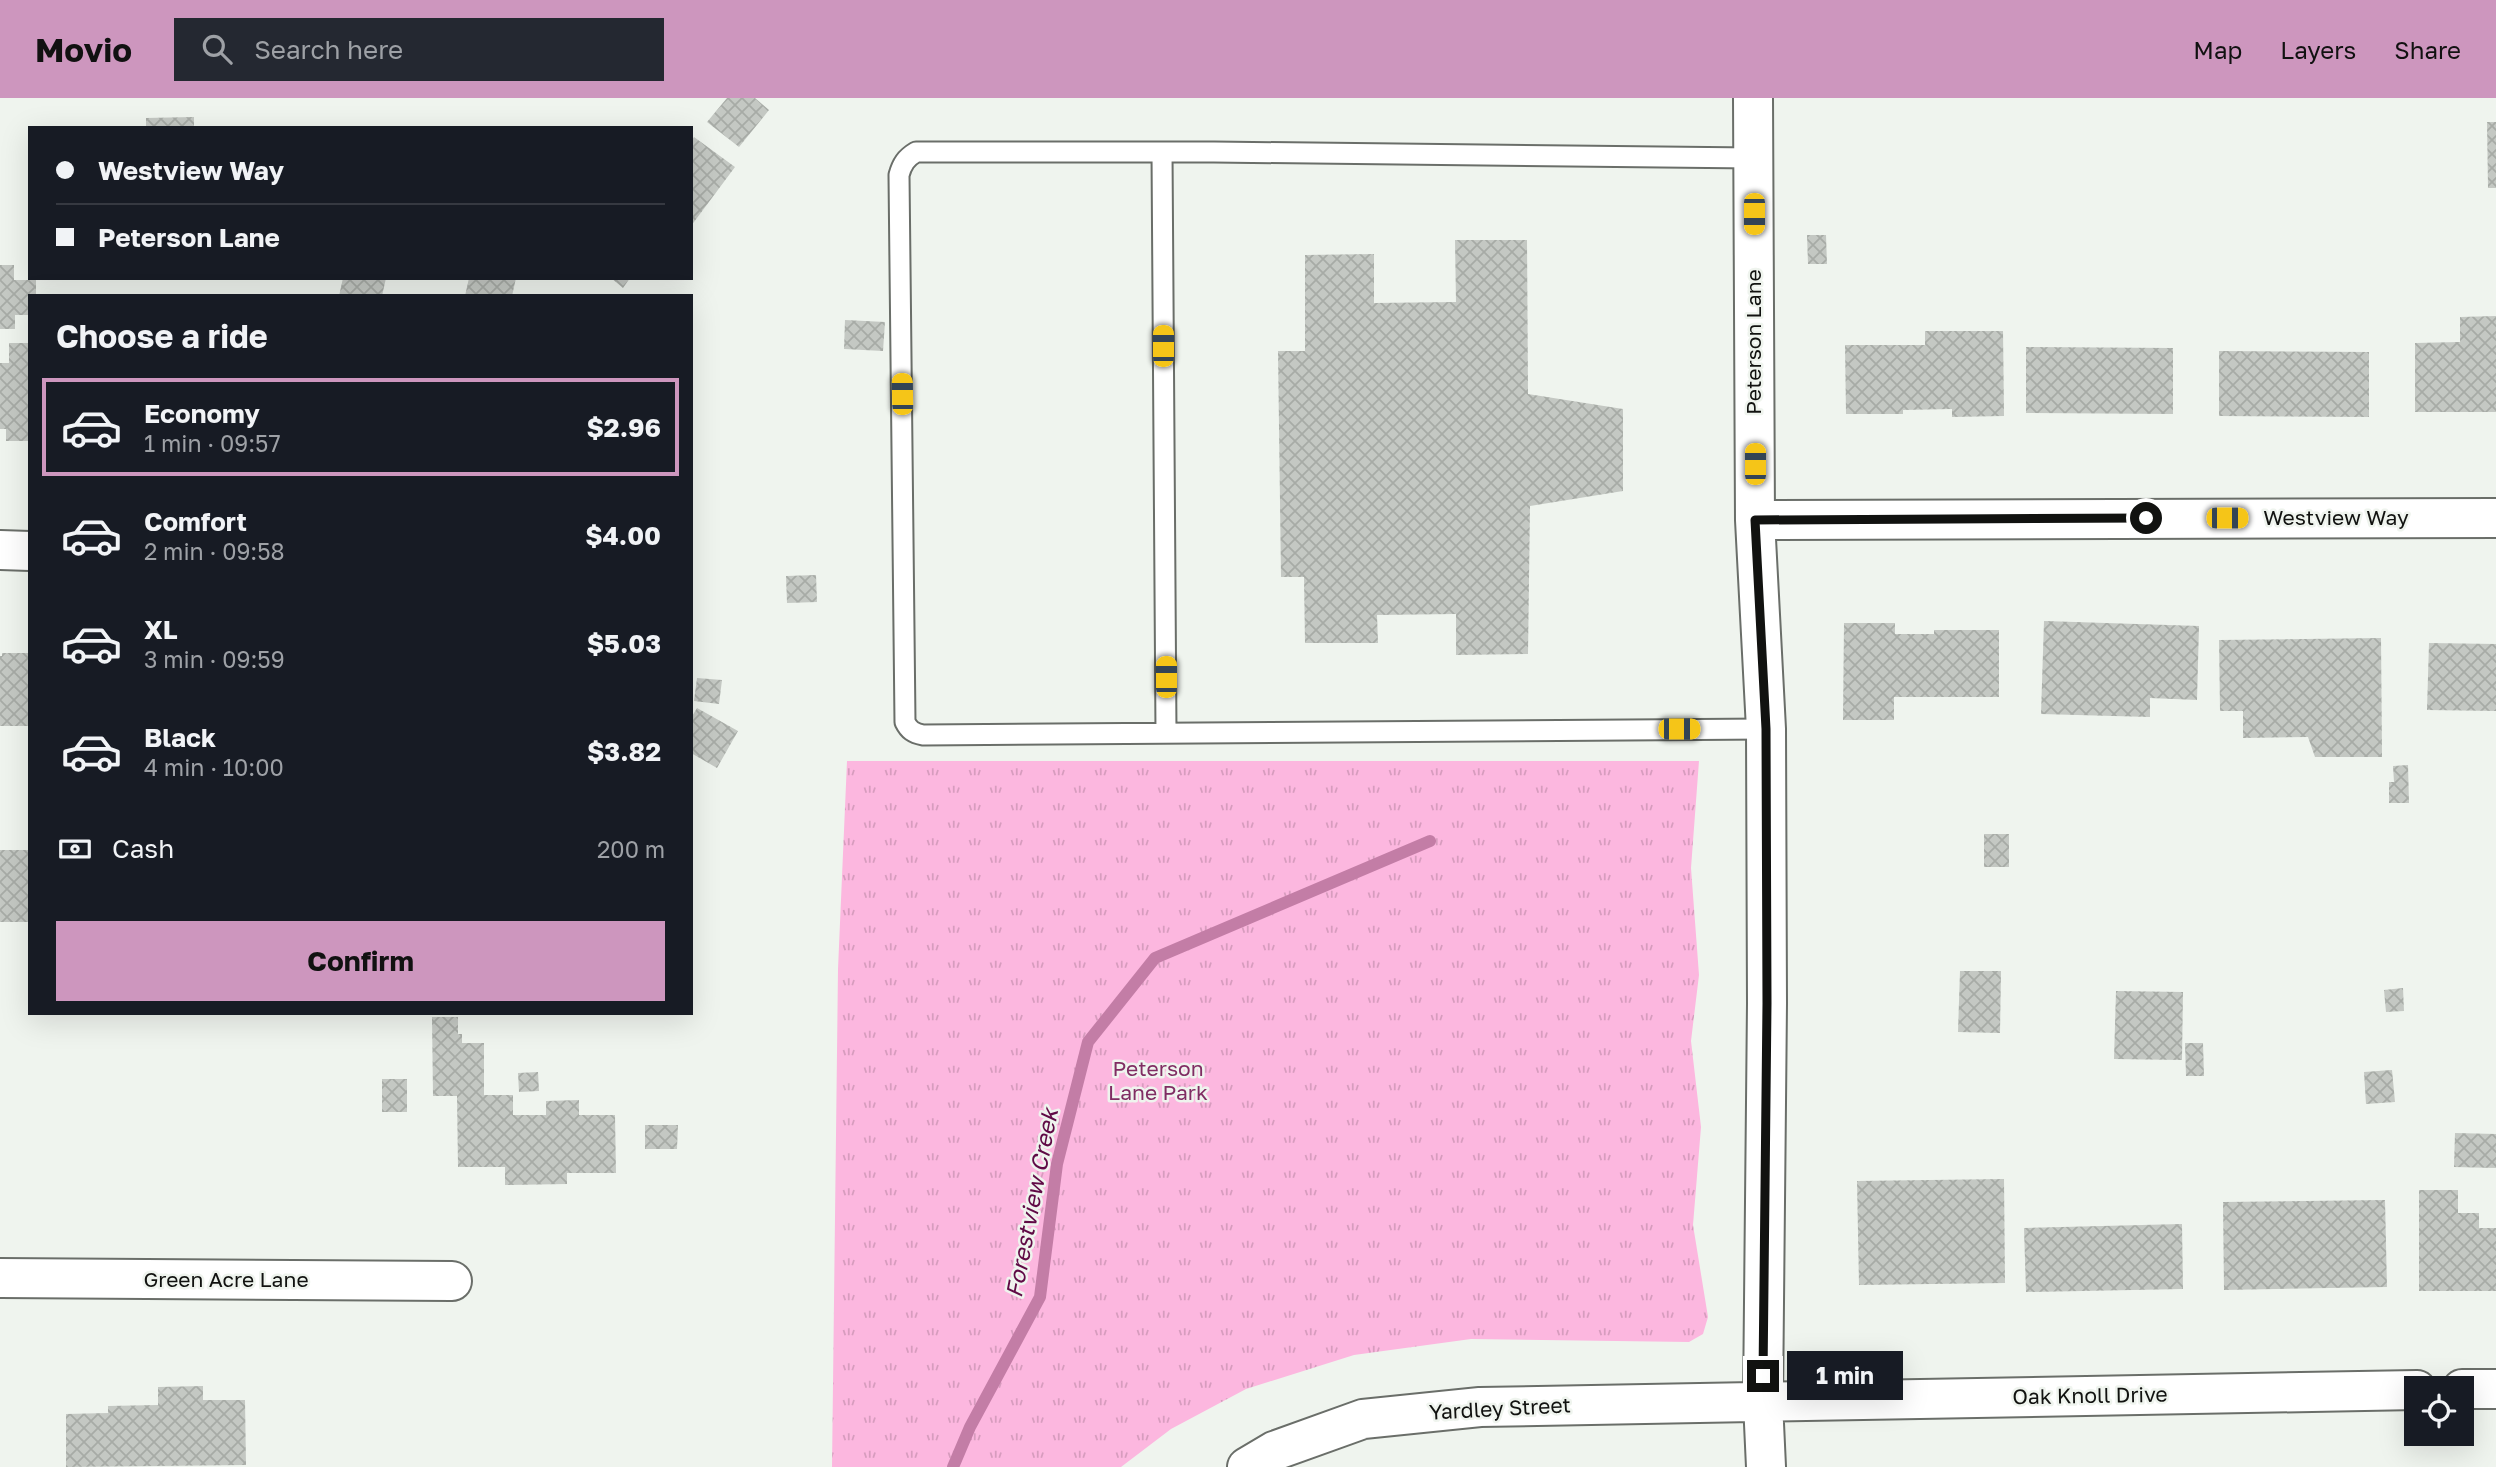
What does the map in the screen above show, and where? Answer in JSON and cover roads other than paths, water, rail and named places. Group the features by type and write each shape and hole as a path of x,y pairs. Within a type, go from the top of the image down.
{"street":[{"name":"Peterson Lane","path":"1753,98 1755,520 1766,729 1767,1003 1763,1402 1766,1467"},
{"name":"Westview Way","path":"1755,520 2496,518"},
{"path":"0,550 28,551"},
{"name":"Green Acre Lane","path":"0,1278 452,1281"},
{"path":"2474,1389 2496,1389"},
{"name":"Oak Knoll Drive","path":"1763,1402 2404,1390"},
{"name":"Yardley Street","path":"1267,1462 1363,1419 1467,1408 1763,1402"}],"lane":[{"path":"1753,158 916,152 907,158 899,175 905,722 908,729 923,735 1766,729"},
{"path":"1162,152 1166,733"}],"waterway":[{"name":"Forestview Creek","path":"953,1467 970,1427 1040,1297 1057,1164 1088,1042 1155,958 1430,841"}],"park label":[{"name":"Peterson Lane Park","path":"1158,1081"}]}
